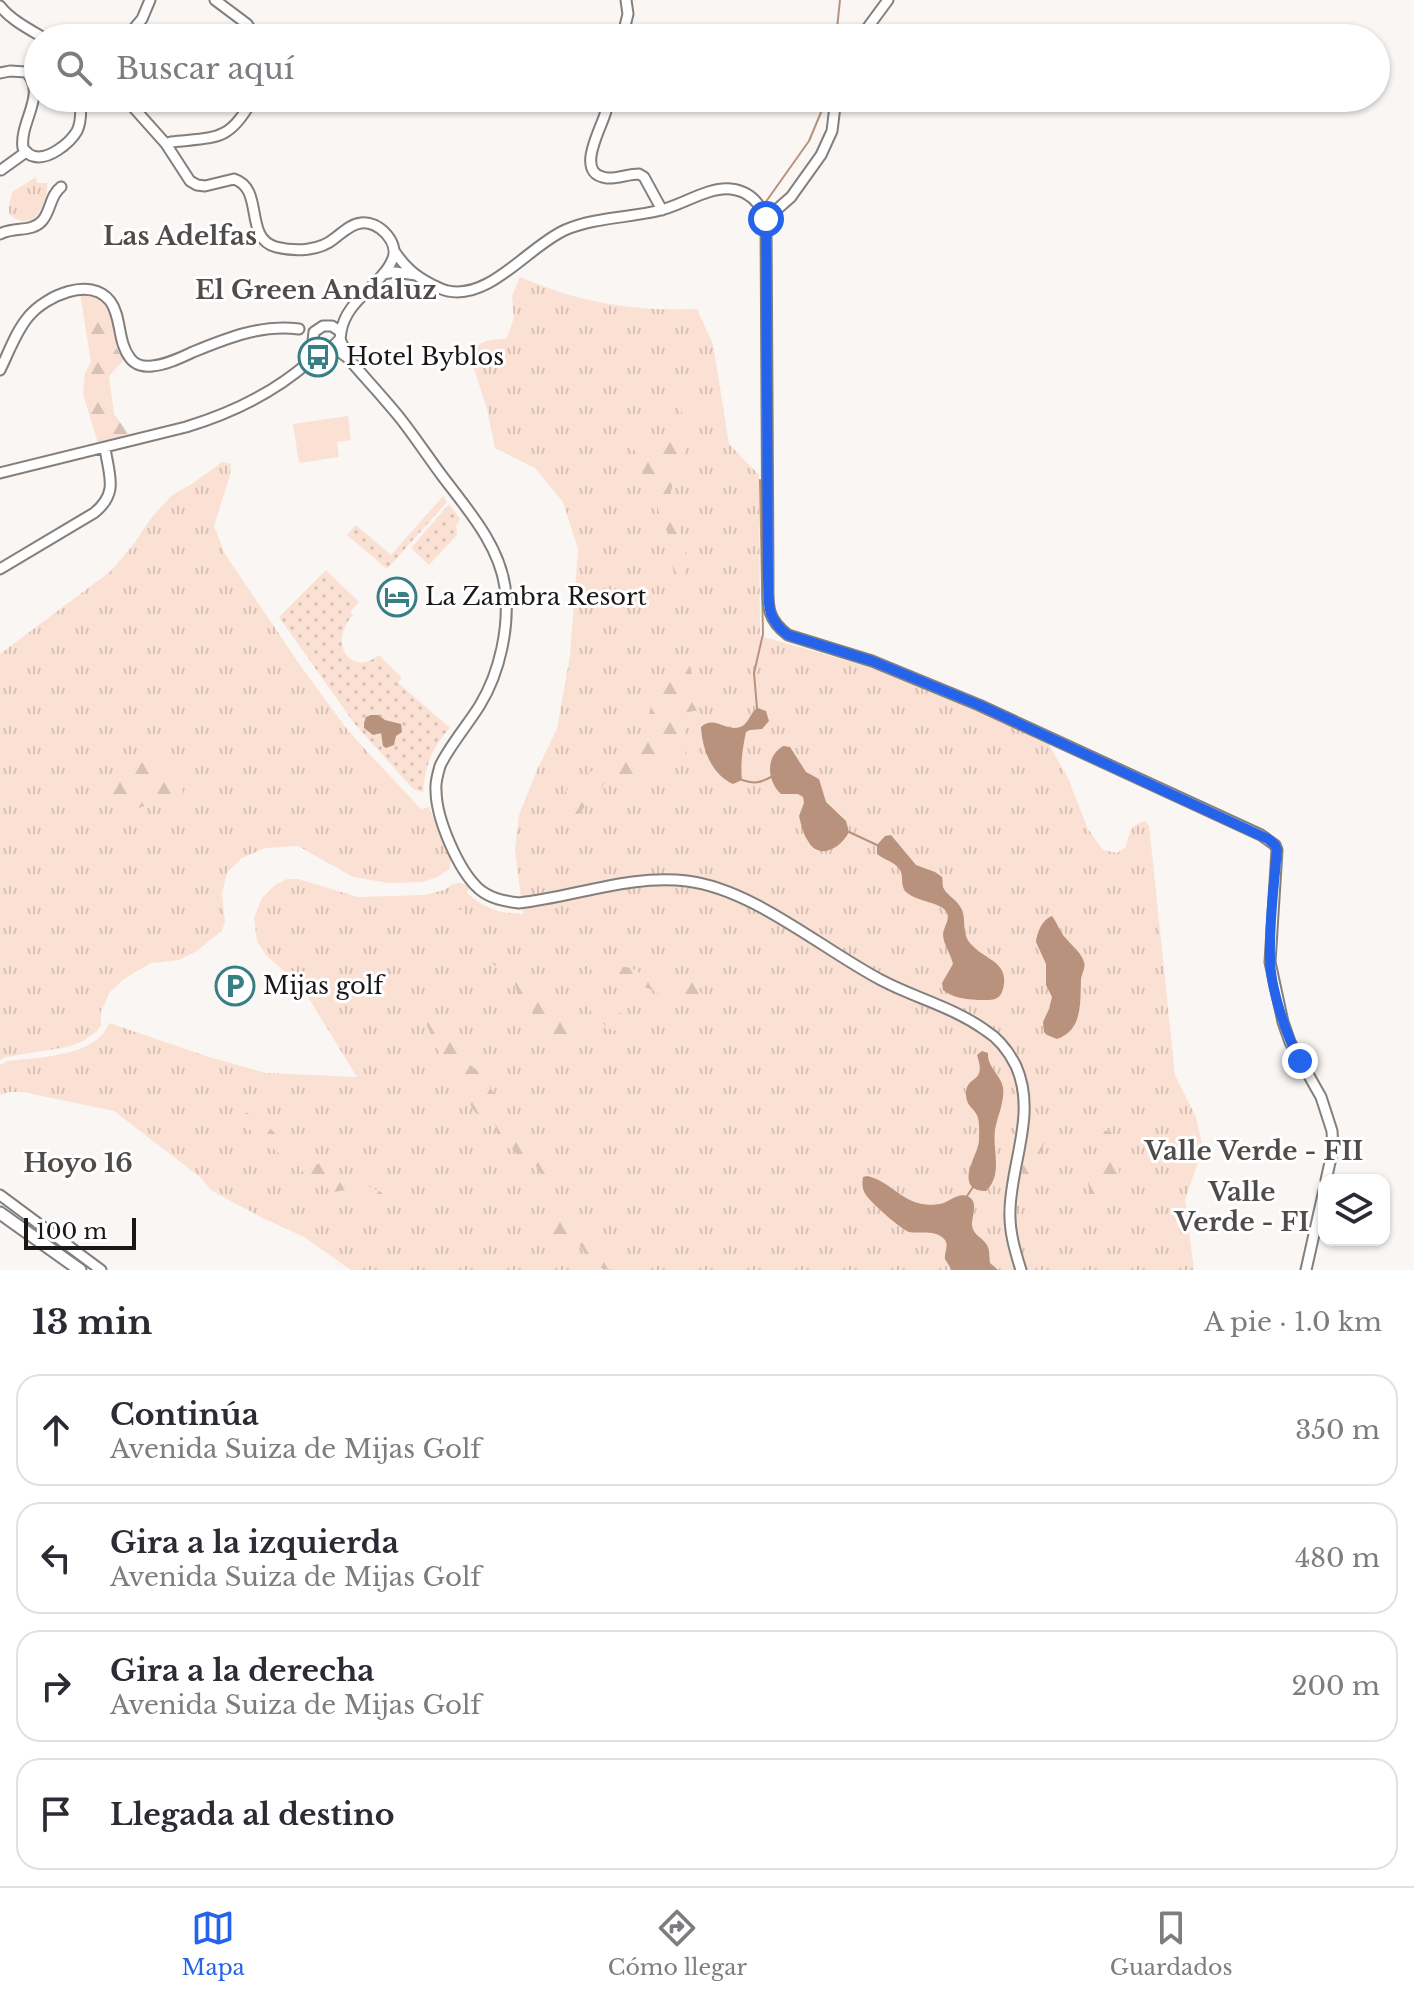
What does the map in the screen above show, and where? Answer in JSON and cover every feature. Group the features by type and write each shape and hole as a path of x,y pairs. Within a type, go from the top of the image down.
{"street":[{"path":"138,24 150,0"},
{"path":"215,0 247,24"},
{"path":"626,0 626,24"},
{"path":"870,24 888,0"},
{"path":"0,6 24,25"},
{"path":"0,73 24,72"},
{"path":"30,112 22,136 23,148 32,156 39,157 72,138 79,127 80,112"},
{"path":"137,112 166,144 190,181 205,186 234,179 247,186 258,231 264,240 274,246 316,248 326,245 355,224 367,222 383,231 406,267 446,291 474,290 563,231 582,224 662,210 720,189 748,194 764,214 771,619 788,635 872,661 979,705 1261,835 1275,845 1270,962 1290,1042 1314,1081 1327,1110 1333,1149 1327,1174"},
{"path":"166,144 228,133 245,112"},
{"path":"606,112 593,144 592,168 605,178 639,174 644,177 662,210"},
{"path":"764,214 791,197 821,155 832,131 834,112"},
{"path":"1,170 26,152"},
{"path":"0,234 13,228 28,229 40,223 61,187"},
{"path":"0,473 186,427 236,409 267,393 340,336 341,326 351,308 388,269 395,252"},
{"path":"383,274 416,275"},
{"path":"0,370 31,313 76,289 100,292 106,297 116,310 124,348 135,363 142,365 167,363 257,330 332,326 340,336 348,358 400,418 490,543 505,587 503,640 498,662 481,703 441,765 435,788 453,849 478,887 489,896 519,903 650,881 683,881 718,888 756,906 885,982 949,1009 989,1032 1016,1067 1023,1098 1023,1128 1010,1210 1013,1244 1021,1270"},
{"path":"310,361 315,349 314,332 320,327"},
{"path":"299,329 314,341 348,358"},
{"path":"0,569 104,505 111,490 105,448"},
{"path":"0,1195 97,1269"},
{"path":"0,1213 80,1270"},
{"path":"1306,1270 1318,1217"}],"green space":[{"path":"36,177 37,183 47,183 43,205 30,223 12,217 9,210 12,192"},
{"path":"520,277 566,294 603,303 650,309 697,309 713,344 729,444 759,475 760,636 869,667 1048,743 1068,778 1088,829 1103,850 1117,853 1126,847 1131,830 1136,825 1145,821 1149,825 1175,1075 1196,1117 1203,1148 1185,1200 1194,1270 351,1270 304,1237 212,1191 200,1177 114,1111 23,1092 0,1095 0,1065 80,1049 93,1043 109,1023 266,1073 357,1077 303,989 266,955 257,941 254,918 262,898 275,885 287,879 298,879 358,897 425,895 460,883 470,886 467,893 486,906 507,913 523,914 515,849 519,815 557,729 570,656 578,549 563,502 535,468 495,448 487,409 468,350 486,341 507,338 514,318 512,296"},
{"path":"80,293 93,294 110,314 117,349 124,360 109,376 114,414 129,434 98,443 83,394 85,373 91,362"},
{"path":"682,404 687,404 690,419 683,432 686,443 680,458 681,468 671,492 674,513 685,545 687,566 684,576 675,576 669,555 670,539 658,510 657,500 661,490 642,473 641,459 627,437 630,433 638,434 646,444 661,452 664,439 684,424"},
{"path":"348,416 351,440 337,442 339,457 299,463 293,424"},
{"path":"222,462 231,464 230,475 214,526 225,554 349,732 421,809 429,807 451,861 449,869 438,877 422,882 389,883 353,877 298,846 265,848 242,858 227,872 222,894 225,921 222,931 179,960 151,963 124,979 110,992 101,1011 101,1026 96,1032 67,1047 0,1060 0,654 111,571 172,495"},
{"path":"443,496 447,502 387,569 347,535 356,525 391,555"},
{"path":"449,504 460,519 456,526 457,535 429,565 411,548"},
{"path":"326,570 359,602 350,612 353,615 342,636 346,654 359,662 379,655 402,678 398,683 450,728 430,757 423,792 414,790 354,723 279,617"},
{"path":"689,664 692,691 699,710 683,713 686,757 675,756 656,762 645,781 611,775 599,790 590,792 576,817 560,818 559,805 564,793 586,774 636,744 643,734 659,687 676,669"},
{"path":"151,762 173,771 180,779 183,793 132,812 110,794 91,789 86,782 107,777 135,763"},
{"path":"457,910 466,914 486,944 503,951 538,999 571,1024 571,1037 554,1035 546,1020 534,1015 516,986 504,979 500,968 488,960 457,923 453,914"},
{"path":"598,959 612,961 654,980 682,985 688,981 709,1002 704,1005 685,998 665,998 626,977 600,977 591,970 591,964"},
{"path":"580,993 604,1002 622,1014 624,1022 619,1030 612,1030 600,1020 577,997"},
{"path":"420,997 460,1052 467,1055 467,1063 485,1080 494,1094 501,1118 515,1124 522,1139 549,1160 552,1173 547,1177 542,1176 536,1166 521,1161 514,1150 500,1142 493,1120 478,1115 472,1108 466,1087 437,1049 422,1014 412,1003"},
{"path":"242,1111 268,1127 279,1138 285,1152 280,1154 259,1142 251,1130 236,1125 233,1119 235,1114"},
{"path":"1037,1112 1045,1132 1040,1153 1043,1162 1025,1182 1022,1180 1022,1168 1032,1152 1028,1128"},
{"path":"1102,1130 1114,1136 1112,1155 1119,1172 1108,1197 1104,1202 1096,1202 1089,1189 1088,1178 1101,1156 1096,1142"},
{"path":"299,1163 319,1164 384,1196 377,1202 368,1203 351,1191 329,1190 324,1181 306,1174 298,1166"},
{"path":"550,1215 564,1219 580,1236 595,1242 627,1270 599,1267 581,1247 546,1240 538,1223"}],"shaded area":[{"path":"757,708 766,711 769,721 762,729 746,732 742,780 733,784 714,768 703,744 701,727 716,723 740,727"},
{"path":"371,715 401,724 402,732 396,736 394,745 386,748 381,733 373,735 364,728 366,717"},
{"path":"783,746 790,747 806,772 819,779 826,802 846,821 849,832 841,843 830,850 818,850 806,838 799,816 803,797 781,794 773,783 771,763 773,756"},
{"path":"891,835 916,865 942,877 944,889 963,912 967,939 995,962 1003,973 1003,989 997,998 964,999 943,990 942,983 953,964 943,938 947,913 942,907 905,891 899,869 877,854 877,845 885,836"},
{"path":"1052,916 1084,964 1076,1022 1072,1029 1057,1039 1044,1032 1043,1022 1052,997 1046,985 1046,964 1036,942 1045,920"},
{"path":"982,1051 988,1053 1003,1087 995,1130 995,1175 986,1191 973,1188 970,1184 970,1168 978,1146 979,1128 977,1115 966,1097 967,1087 980,1071 977,1055"},
{"path":"867,1176 922,1204 940,1204 962,1195 969,1197 974,1206 973,1229 987,1245 990,1263 998,1270 951,1270 945,1259 945,1240 933,1233 909,1232 893,1221 865,1193 863,1177"}],"waterway":[{"path":"837,24 840,0"},
{"path":"765,203 809,141 821,112"},
{"path":"757,708 754,673 763,634 760,480"},
{"path":"742,780 757,782 771,777"},
{"path":"849,832 877,845"},
{"path":"967,1196 973,1187"}],"place":[{"name":"Hotel Byblos","path":"318,357"},
{"name":"La Zambra Resort","path":"397,597"},
{"name":"Mijas golf","path":"235,986"}],"district":[{"name":"Las Adelfas","path":"180,236"},
{"name":"El Green Andaluz","path":"316,290"},
{"name":"Valle Verde - FII","path":"1254,1151"},
{"name":"Hoyo 16","path":"78,1163"},
{"name":"Valle Verde - FI","path":"1242,1207"}],"route":[{"path":"766,219 768,577 771,619 788,635 872,661 979,705 1268,839 1277,850 1270,962 1283,1022 1300,1061"}]}
